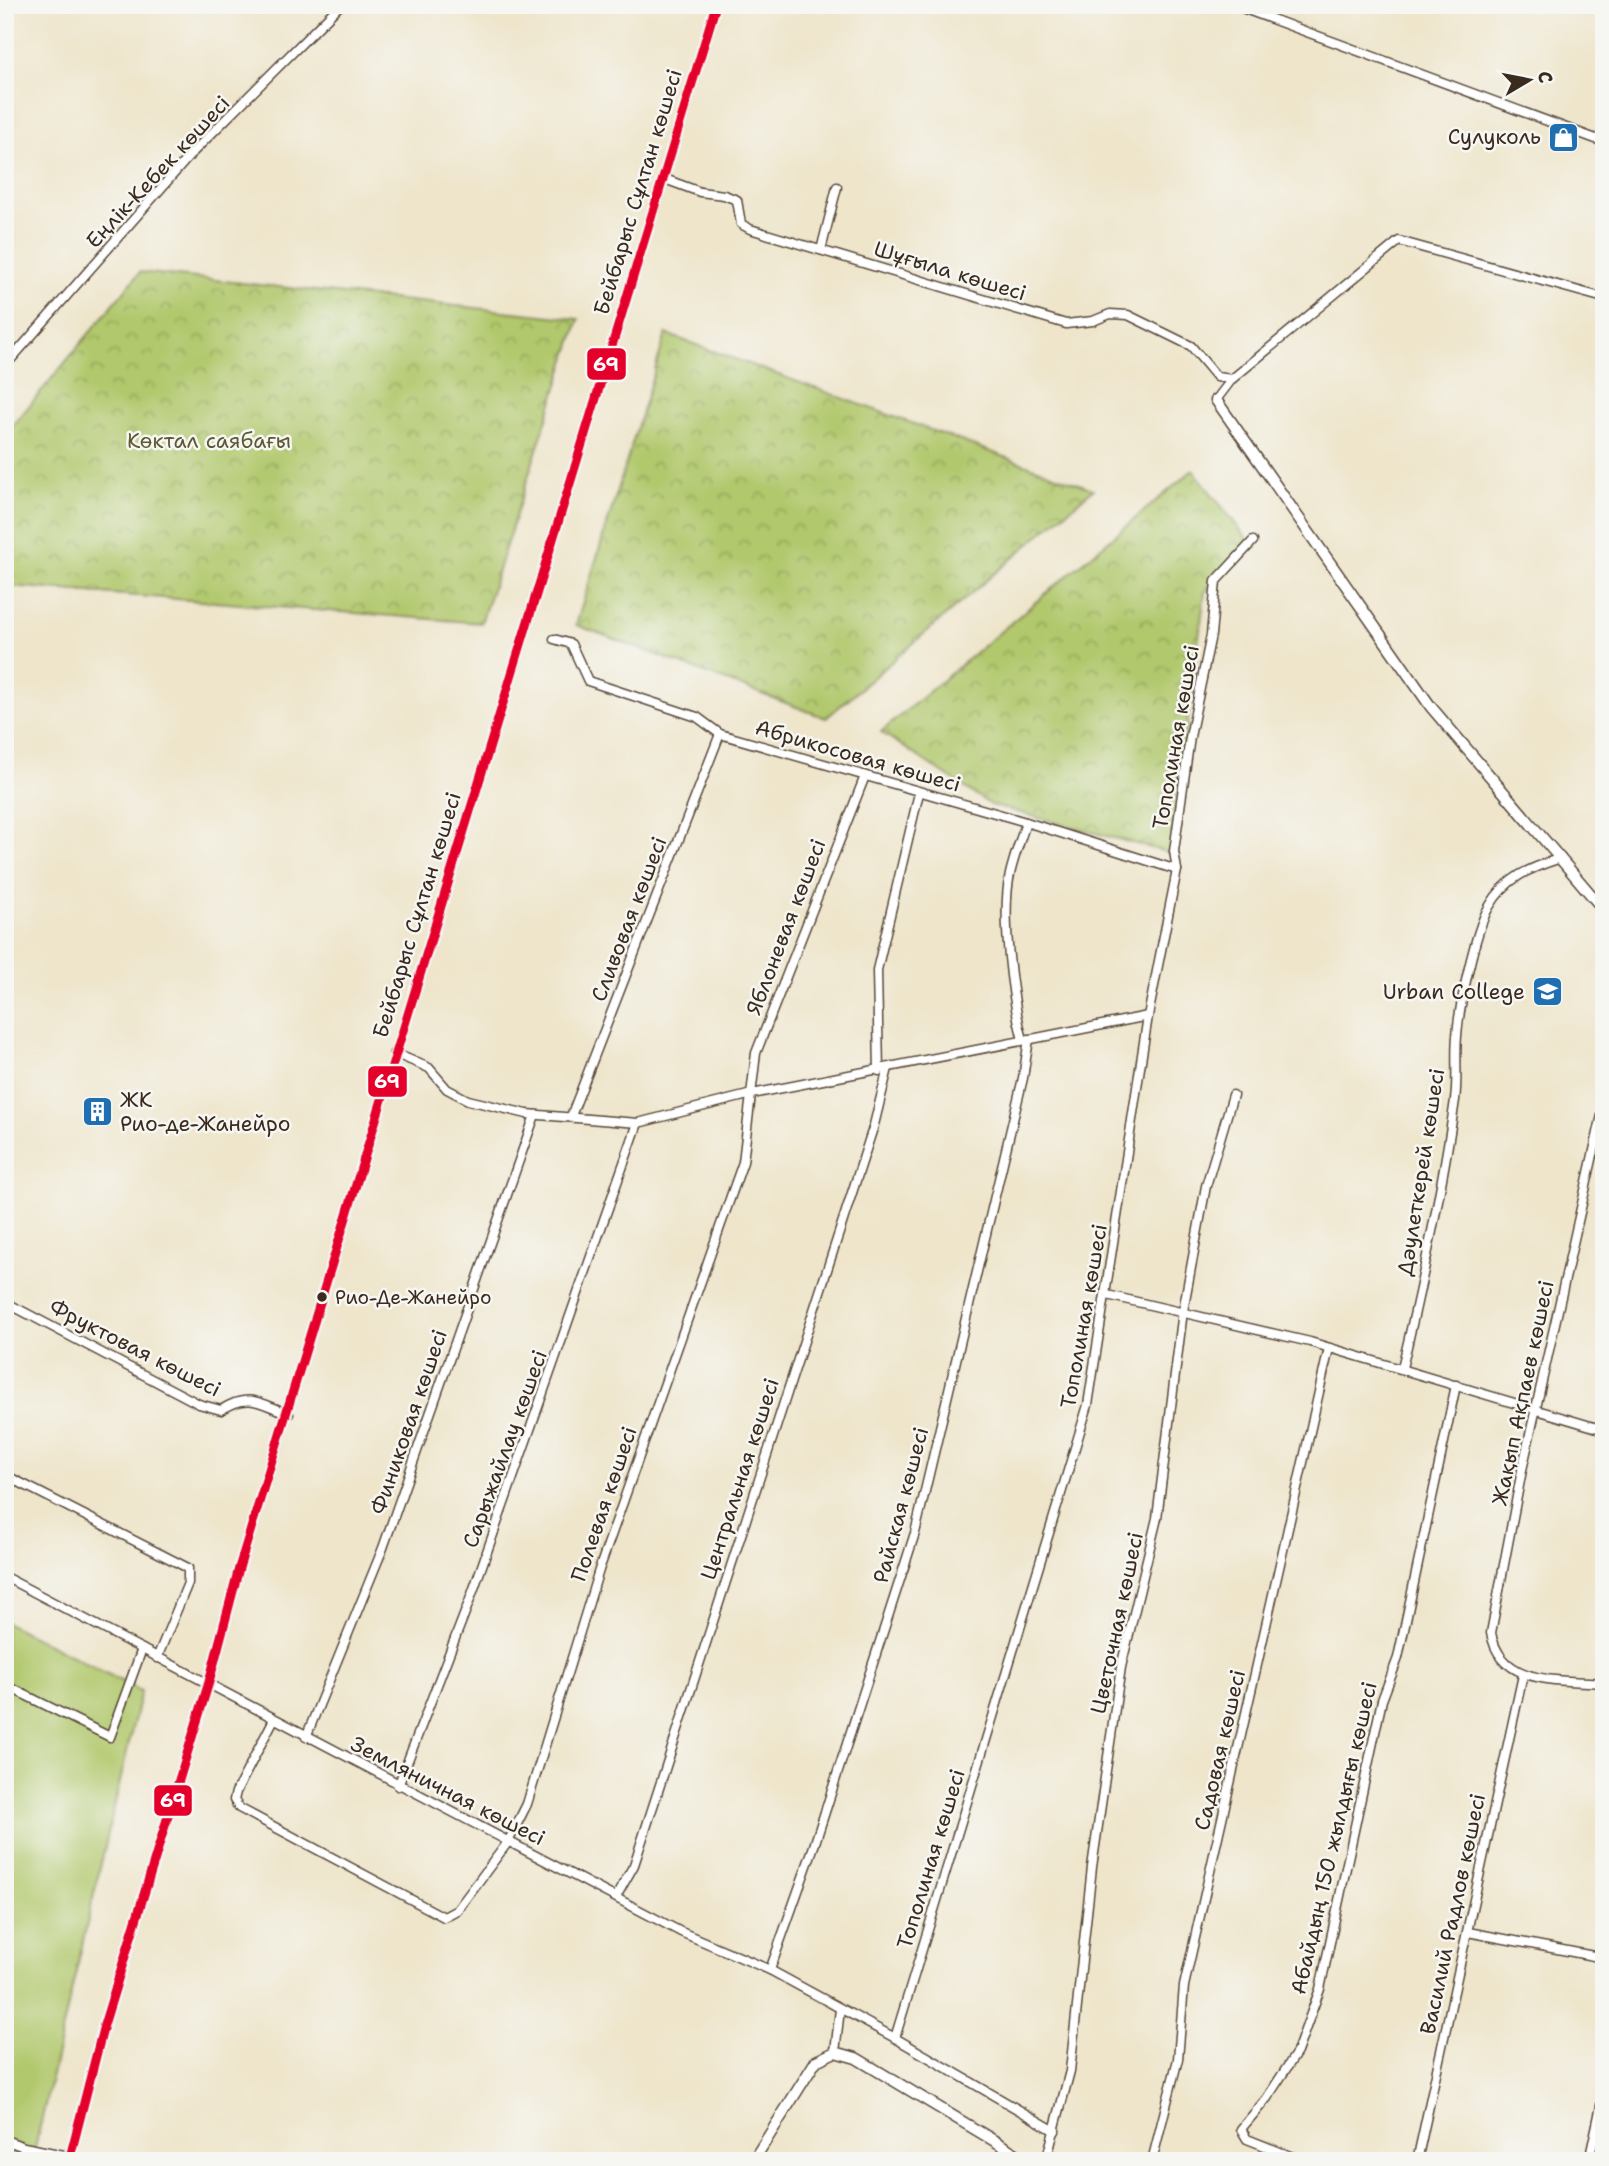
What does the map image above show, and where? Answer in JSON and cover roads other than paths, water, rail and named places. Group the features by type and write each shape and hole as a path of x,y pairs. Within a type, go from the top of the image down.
{"street":[{"name":"Еңлік-Кебек көшесі","path":"5,366 191,154 340,5"},
{"name":"Бейбарыс Сұлтан көшесі","path":"69,2158 104,2025 209,1682 239,1568 289,1414 394,1053 716,5"},
{"path":"1234,5 1604,142"},
{"name":"Шұғыла көшесі","path":"662,178 700,192 737,200 741,224 1066,324 1119,314 1191,346 1217,377 1232,379"},
{"path":"821,250 837,187"},
{"path":"1604,298 1399,241 1232,379 1216,400 1431,707 1604,910"},
{"name":"Тополиная көшесі","path":"895,2038 1088,1405 1107,1296 1148,1016 1177,870 1174,851 1190,737 1211,635 1216,581 1253,541"},
{"name":"Абрикосовая көшесі","path":"555,639 571,644 588,681 697,717 720,734 1026,822 1177,870"},
{"name":"Сливовая көшесі","path":"571,1116 720,734"},
{"name":"Яблоневая көшесі","path":"752,1094 752,1072 756,1053 865,776"},
{"path":"879,1071 877,970 919,793"},
{"path":"1026,822 1010,874 1007,896 1017,1020 1026,1040"},
{"name":"Дәулеткерей көшесі","path":"1402,1368 1444,1164 1455,1097 1457,1034 1478,939 1488,907 1504,884 1524,870 1561,858"},
{"path":"394,1053 429,1068 447,1089 468,1100 535,1115 638,1123 752,1094 1148,1016"},
{"name":"Райская көшесі","path":"770,1970 814,1846 915,1533 1023,1078 1026,1040"},
{"name":"Центральная көшесі","path":"616,1897 635,1866 874,1125 888,1068"},
{"name":"Полевая көшесі","path":"273,1721 236,1793 234,1800 239,1808 444,1917 457,1910 508,1842 527,1804 599,1570 743,1162 752,1094"},
{"name":"Цветочная көшесі","path":"1046,2161 1070,2071 1092,1867 1121,1667 1157,1518 1183,1311 1206,1186 1233,1095"},
{"name":"Жақып Ақпаев көшесі","path":"1523,1675 1501,1659 1494,1647 1492,1633 1536,1411 1604,1106"},
{"name":"Финиковая көшесі","path":"306,1737 383,1548 535,1115"},
{"name":"Сарыжайлау көшесі","path":"398,1786 471,1597 638,1123"},
{"path":"1107,1296 1183,1311 1329,1348 1604,1430"},
{"name":"Фруктовая көшесі","path":"5,1302 199,1404 221,1410 238,1400 249,1399 289,1414"},
{"name":"Садовая көшесі","path":"1152,2161 1178,2059 1184,1986 1329,1348"},
{"name":"Абайдың 150 жылдығы көшесі","path":"1303,2161 1247,2139 1241,2129 1267,2098 1297,2052 1320,1989 1382,1700 1398,1657 1456,1385"},
{"path":"5,1475 188,1568 188,1583 158,1658"},
{"name":"Земляничная көшесі","path":"5,1577 209,1682 273,1721 681,1932 770,1970 895,2038 1055,2131"},
{"path":"5,1685 110,1737 142,1649"},
{"path":"1523,1675 1604,1683"},
{"name":"Василий Радлов көшесі","path":"1417,2161 1523,1675"},
{"path":"1468,1932 1604,1958"},
{"path":"835,2052 840,2009"},
{"path":"753,2161 816,2061 835,2052 856,2058 1028,2161"},
{"path":"1589,2161 1604,2092"},
{"path":"5,2140 69,2158"}],"place":[{"name":"Сулуколь","path":"1564,137"},
{"name":"Urban College","path":"1548,992"},
{"name":"ЖК Рио-де-Жанейро","path":"97,1112"},
{"name":"Рио-Де-Жанейро","path":"322,1297"}],"park label":[{"name":"Көктал саябағы","path":"209,441"}]}
